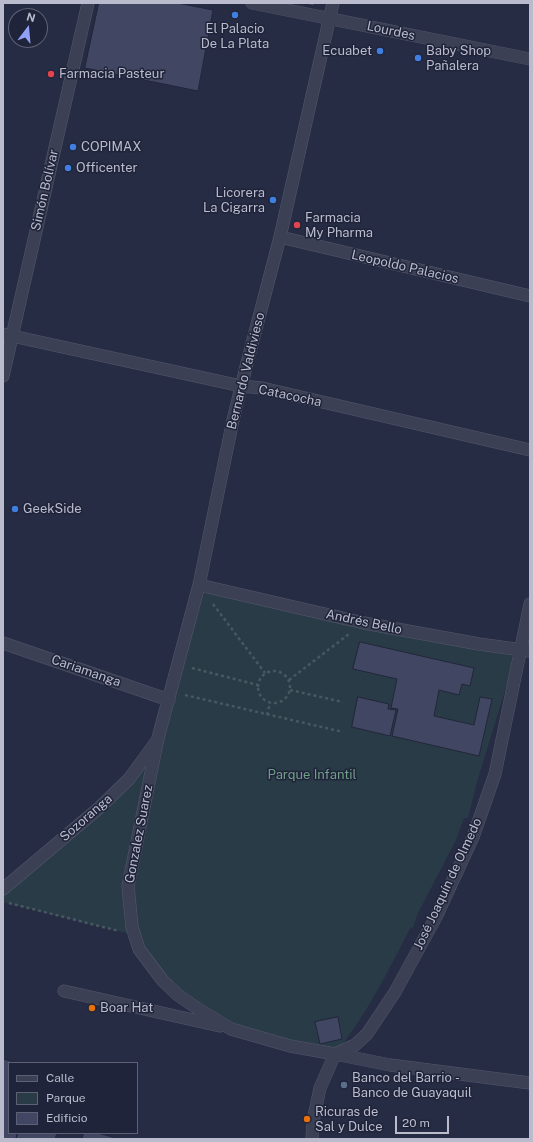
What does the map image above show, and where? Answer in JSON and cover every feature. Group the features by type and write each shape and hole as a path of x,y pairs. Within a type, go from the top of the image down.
{"street":[{"name":"Simón Bolívar","path":"3,376 8,335 88,3"},
{"name":"Lourdes","path":"252,3 530,59"},
{"name":"Bernardo Valdivieso","path":"158,738 199,585 241,386 280,237 333,3"},
{"name":"Leopoldo Palacios","path":"280,237 530,296"},
{"name":"Catacocha","path":"8,335 241,386 262,388 530,450"},
{"name":"Andrés Bello","path":"199,585 364,623 479,644 525,650"},
{"name":"José Joaquín de Olmedo","path":"335,1054 355,1045 367,1034 391,998 436,917 473,837 495,774 525,650 530,604"},
{"name":"Cariamanga","path":"3,642 170,696"},
{"name":"Gonzalez Suarez","path":"158,738 128,886 132,928 139,949 163,981 178,995 231,1029 300,1048 335,1054"},
{"name":"Sozoranga","path":"3,889 99,808 129,779 158,738"},
{"path":"64,991 231,1029"},
{"path":"312,1139 313,1121 320,1088 335,1054 390,1065 530,1083"}],"path":[{"path":"199,585 265,673"},
{"path":"288,680 364,623"},
{"path":"178,664 258,684"},
{"path":"275,671 281,672 288,680 290,690 288,695 285,700 275,704 265,701 258,692 258,684 261,677 265,673 275,671"},
{"path":"290,690 343,702"},
{"path":"170,696 343,732"},
{"path":"267,715 270,703"},
{"path":"3,902 134,935"}],"green space":[{"name":"Parque Infantil","path":"199,585 513,649 510,674 477,782 468,818 464,818 456,840 417,915 413,928 411,927 367,1009 335,1054 231,1029 178,995 134,935 3,902 3,889 99,808 158,738"}],"building":[{"path":"99,3 177,3 213,10 198,91 85,68"},
{"path":"302,3 315,3 314,6"},
{"path":"360,642 474,668 470,686 462,684 459,695 439,690 434,716 474,725 480,697 492,699 479,756 392,736 398,709 391,708 397,679 353,669"},
{"path":"358,697 389,704 388,709 396,710 390,736 352,727"},
{"path":"338,1017 342,1039 320,1044 315,1022"},
{"path":"3,1059 14,1062 8,1062 8,1134 18,1134 16,1139 3,1139"},
{"path":"18,1134 57,1134 55,1139 16,1139"},
{"path":"84,1134 102,1134 119,1139 82,1139"}],"place":[{"name":"El Palacio De La Plata","path":"235,15"},
{"name":"Ecuabet","path":"380,51"},
{"name":"Baby Shop Pañalera","path":"418,58"},
{"name":"Farmacia Pasteur","path":"51,74"},
{"name":"COPIMAX","path":"73,147"},
{"name":"Officenter","path":"68,168"},
{"name":"Licorera La Cigarra","path":"273,200"},
{"name":"Farmacia My Pharma","path":"297,225"},
{"name":"GeekSide","path":"15,509"},
{"name":"Boar Hat","path":"92,1008"},
{"name":"Banco del Barrio - Banco de Guayaquil","path":"344,1085"},
{"name":"Ricuras de Sal y Dulce","path":"307,1119"}]}
